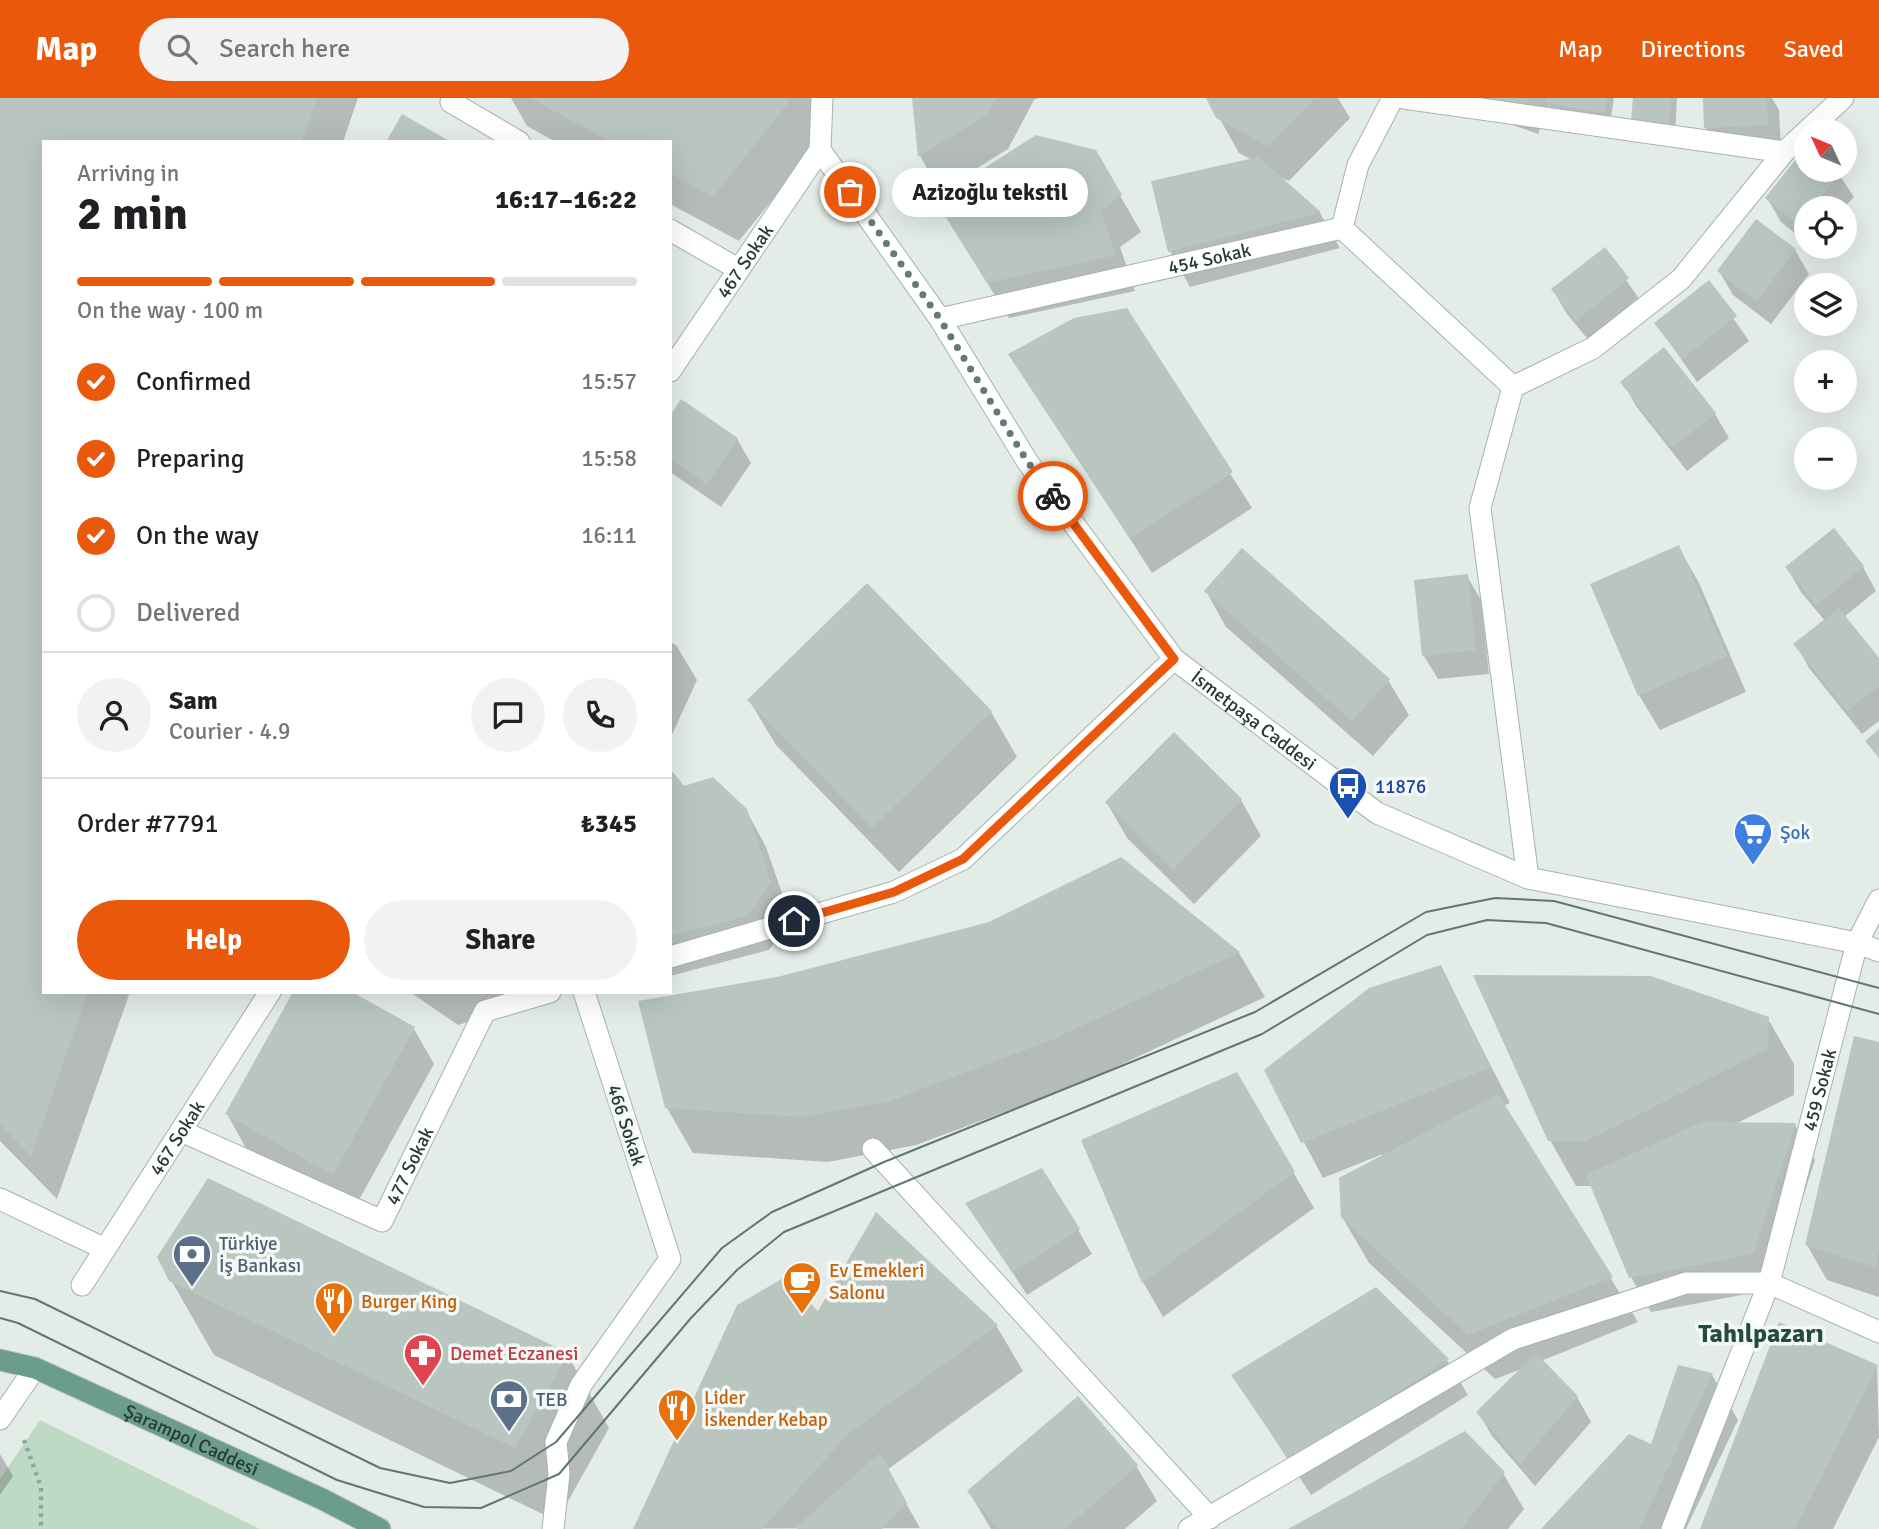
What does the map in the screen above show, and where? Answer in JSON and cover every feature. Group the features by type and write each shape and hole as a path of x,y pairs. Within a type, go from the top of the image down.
{"main road":[{"name":"Şarampol Caddesi","path":"0,1360 35,1368 322,1499 380,1529"}],"street":[{"path":"453,98 450,102 516,140"},
{"path":"820,150 822,98"},
{"path":"1393,98 1358,165 1342,228 1513,387"},
{"path":"1404,98 1784,152"},
{"path":"1820,119 1843,98"},
{"path":"1528,878 1480,508 1513,387 1593,348 1681,279 1794,143"},
{"name":"467 Sokak","path":"672,368 820,150"},
{"name":"İsmetpaşa Caddesi","path":"820,150 940,319 1027,461 1174,659 1377,813 1528,878 1857,943 1879,950"},
{"name":"454 Sokak","path":"940,319 1342,228"},
{"path":"672,231 738,269"},
{"path":"672,956 894,892 963,859 1174,659"},
{"name":"459 Sokak","path":"1672,1529 1769,1283 1857,943 1879,900"},
{"name":"467 Sokak","path":"82,1284 269,994"},
{"name":"477 Sokak","path":"181,1131 382,1221 485,1011 543,994"},
{"name":"466 Sokak","path":"553,1529 559,1474 556,1442 580,1385 670,1259 585,994"},
{"path":"873,1149 1210,1518"},
{"path":"0,1199 105,1249"},
{"path":"1189,1529 1513,1339 1686,1283 1769,1283 1879,1332"},
{"path":"1,1418 35,1368"}],"path":[{"path":"1,1418 26,1441 41,1487 41,1529"}],"green space":[{"path":"40,1420 260,1529 0,1529 0,1479"}],"building":[{"path":"0,98 317,98 302,140 42,140 42,994 87,994 31,1156 0,1124"},
{"path":"531,98 789,98 789,102 713,197 672,175 672,140 607,140"},
{"path":"912,98 997,98 988,114 918,157"},
{"path":"1206,98 1315,98 1268,146 1216,118"},
{"path":"1490,98 1529,98 1525,111"},
{"path":"1546,98 1607,98 1604,113 1546,103"},
{"path":"1633,98 1671,98 1669,125 1631,122"},
{"path":"1703,98 1767,98 1768,125 1704,128"},
{"path":"402,114 448,140 387,140"},
{"path":"1036,135 1096,150 1122,195 1101,211 1116,255 987,283 935,200"},
{"path":"1258,157 1321,212 1168,252 1151,181"},
{"path":"1794,162 1794,182 1832,182 1821,196 1794,196 1794,221 1765,198"},
{"path":"1756,219 1794,248 1794,252 1757,301 1717,271"},
{"path":"1605,247 1629,278 1576,321 1551,289"},
{"path":"1709,280 1737,316 1682,359 1654,323"},
{"path":"1127,308 1233,472 1130,539 1008,354 1074,318"},
{"path":"1664,347 1716,413 1672,448 1620,382"},
{"path":"681,399 738,438 707,484 672,460 672,413"},
{"path":"1834,528 1864,566 1816,606 1785,567"},
{"path":"1679,545 1727,656 1638,696 1590,584"},
{"path":"1242,548 1390,679 1352,721 1204,591"},
{"path":"1468,574 1476,650 1422,656 1414,580"},
{"path":"867,583 992,711 872,828 747,700"},
{"path":"1839,608 1879,658 1879,686 1847,711 1793,644"},
{"path":"1879,729 1879,758 1865,741"},
{"path":"1174,732 1242,799 1173,870 1105,802"},
{"path":"672,772 684,786 713,777 747,809 771,882 749,915 672,935"},
{"path":"1121,857 1240,952 1056,1038 890,1101 802,1117 665,1108 638,1001 777,977 989,922"},
{"path":"1441,965 1491,1067 1301,1143 1264,1070 1369,988"},
{"path":"1473,975 1651,976 1769,1017 1768,1049 1586,1141 1548,1141"},
{"path":"292,994 356,994 415,1027 333,1175 225,1114"},
{"path":"1854,1036 1879,1042 1879,1251 1875,1267 1805,1245"},
{"path":"1237,1072 1295,1172 1142,1283 1081,1140"},
{"path":"1498,1094 1613,1277 1468,1335 1341,1217 1339,1178"},
{"path":"1702,1122 1796,1123 1753,1254 1629,1278 1586,1175"},
{"path":"1042,1168 1080,1229 1012,1272 965,1203"},
{"path":"208,1178 568,1353 515,1448 169,1281 157,1257"},
{"path":"876,1212 998,1325 849,1433 762,1529 633,1529 737,1305 785,1277 818,1311"},
{"path":"1376,1287 1449,1359 1290,1461 1231,1375"},
{"path":"1779,1322 1878,1365 1795,1529 1700,1529"},
{"path":"1536,1353 1578,1396 1520,1464 1476,1412"},
{"path":"1678,1365 1713,1373 1639,1529 1541,1529 1629,1434 1651,1444"},
{"path":"1078,1396 1138,1465 1065,1529 999,1529 967,1491"},
{"path":"1465,1431 1505,1472 1461,1529 1288,1529"},
{"path":"880,1453 907,1503 882,1529 796,1527"}],"tram line":[{"path":"0,1291 35,1299 380,1468 450,1483 511,1471 556,1442 722,1248 772,1212 884,1162 1255,1012 1426,912 1495,898 1554,901 1879,988"},
{"path":"0,1318 18,1323 337,1480 424,1507 481,1508 559,1474 691,1318 737,1270 784,1232 1262,1034 1427,935 1487,920 1546,923 1879,1014"}],"way so far":[{"path":"850,192 940,319 1027,461 1053,496"}],"place":[{"name":"Azizoğlu tekstil","path":"850,192"},
{"name":"11876","path":"1348,820"},
{"name":"Şok","path":"1753,866"},
{"name":"Türkiye İş Bankası","path":"192,1288"},
{"name":"Ev Emekleri Salonu","path":"802,1315"},
{"name":"Burger King","path":"334,1335"},
{"name":"Demet Eczanesi","path":"423,1387"},
{"name":"TEB","path":"509,1433"},
{"name":"Lider İskender Kebap","path":"677,1442"}],"district":[{"name":"Tahılpazarı","path":"1761,1333"}],"route":[{"path":"794,921 894,892 963,859 1174,659 1053,496"}]}
